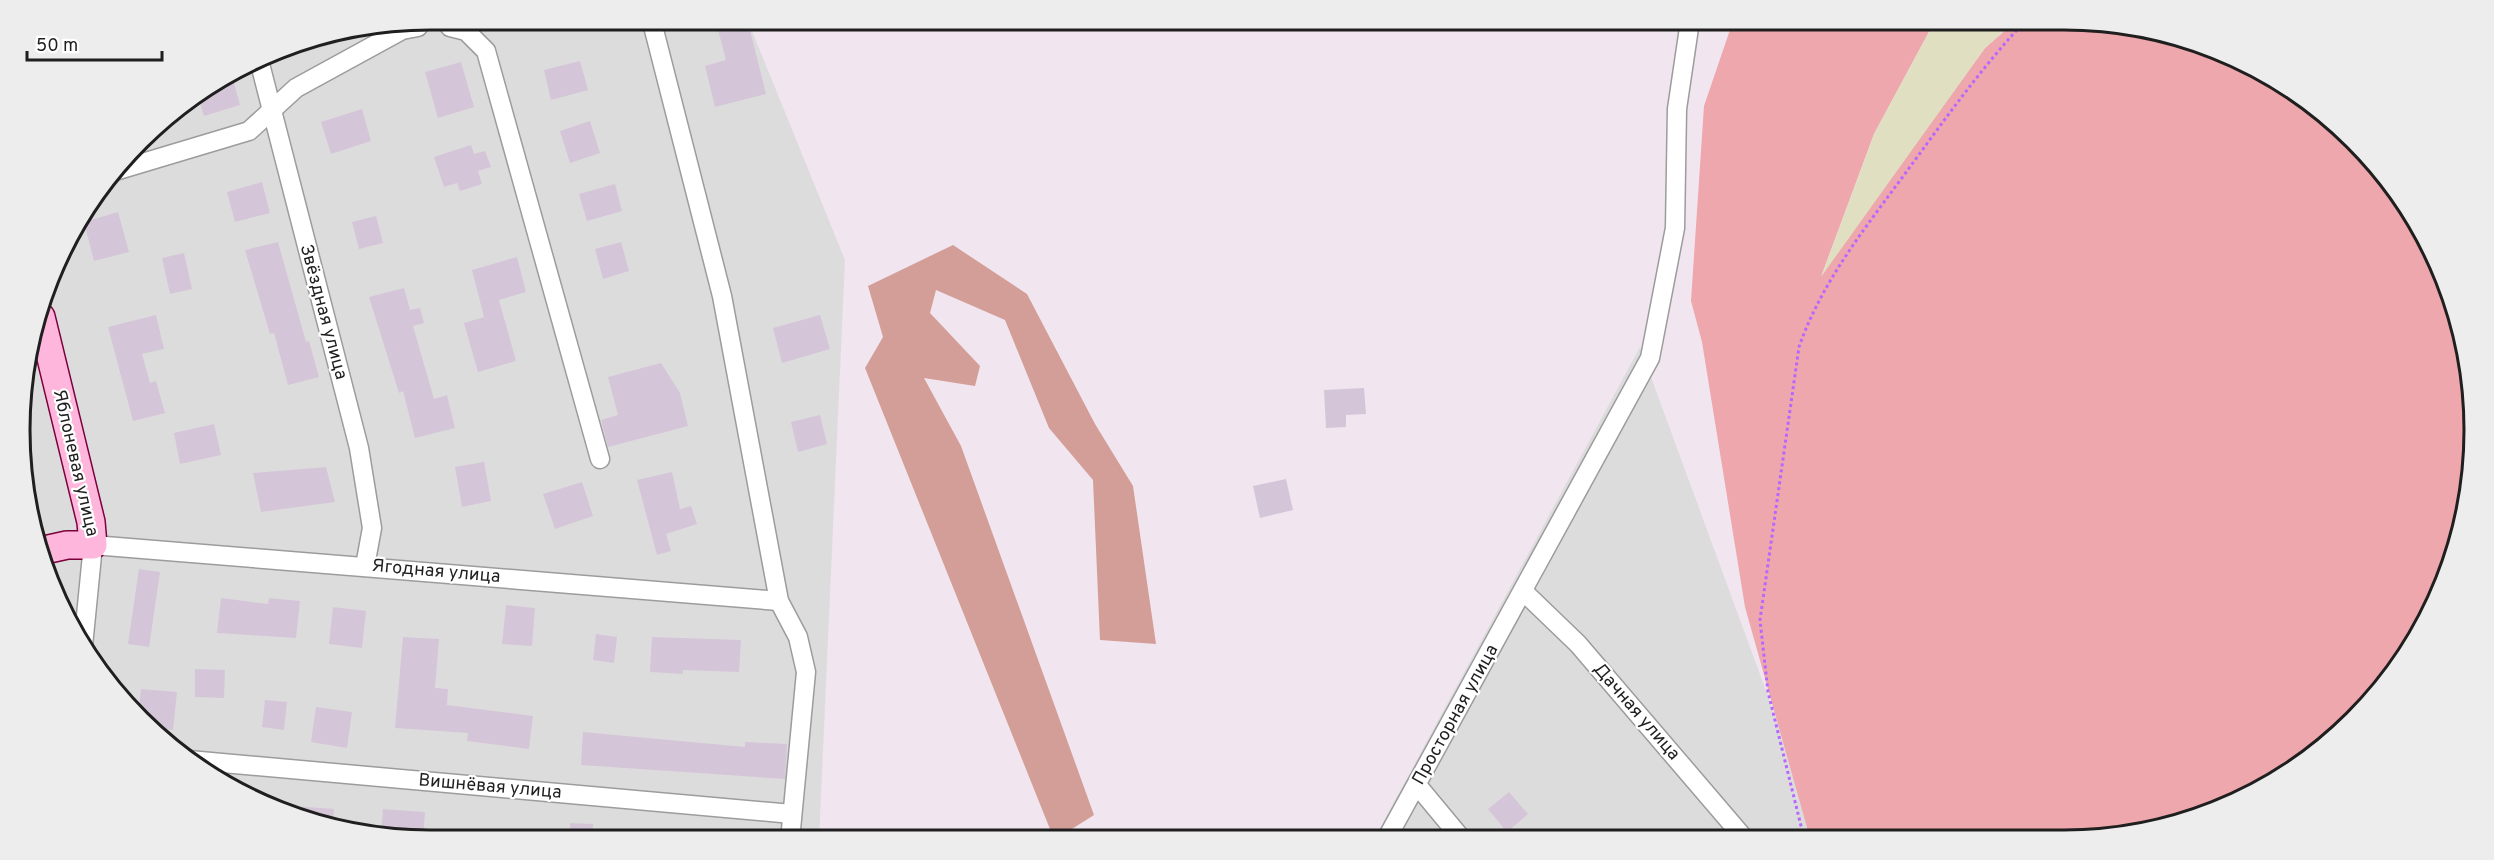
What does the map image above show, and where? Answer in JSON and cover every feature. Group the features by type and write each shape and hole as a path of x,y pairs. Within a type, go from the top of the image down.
{"street":[{"path":"462,30 466,31 486,51 600,459"},
{"path":"654,30 722,296 780,601 798,637 806,672 791,830"},
{"name":"Просторная улица","path":"1392,830 1524,592 1650,358 1675,228 1677,109 1689,30"},
{"path":"128,167 249,131 296,88 401,31"},
{"name":"Звёздная улица","path":"261,67 359,448 372,528 365,566"},
{"name":"Яблоневая улица","path":"44,328 91,522 93,545 85,631"},
{"path":"48,549 67,544 93,545"},
{"name":"Ягодная улица","path":"93,545 780,601"},
{"name":"Дачная улица","path":"1524,592 1578,644 1737,830"},
{"name":"Вишнёвая улица","path":"206,762 792,814"},
{"path":"1417,785 1454,830"}],"path":[{"path":"1802,830 1768,692 1760,620 1799,347 1811,313 1852,246 1989,60 2017,30"}],"shaded area":[{"path":"752,30 845,260 819,830 404,829 352,822 301,809 253,789 230,776 208,763 166,731 129,694 97,652 60,583 51,559 38,508 33,482 30,430 33,378 38,352 51,301 60,277 97,208 129,166 147,147 166,129 208,97 277,60 301,51 352,38 404,31"},
{"path":"1730,30 1930,30 1874,134 1822,274 1985,48 2006,30 2116,33 2193,51 2241,71 2264,84 2286,97 2328,129 2365,166 2381,186 2397,208 2423,253 2443,301 2450,326 2461,378 2463,404 2461,482 2443,559 2423,607 2410,630 2397,652 2365,694 2328,731 2286,763 2217,800 2168,816 2116,827 2090,829 1808,830 1745,607 1702,342 1691,301 1704,106"},
{"path":"953,245 1027,294 1095,424 1133,486 1156,644 1100,640 1093,480 1049,428 1005,320 936,290 930,313 980,366 975,386 924,378 961,446 1094,815 1070,830 1050,830 865,368 883,337 868,286"},
{"path":"1640,347 1817,830 1379,830"}],"green space":[{"path":"1930,30 2006,30 1985,48 1821,277 1874,134"}],"building":[{"path":"718,30 750,30 766,94 715,107 705,66 726,60"},
{"path":"580,61 588,90 551,100 544,70"},
{"path":"461,62 474,107 438,118 425,72"},
{"path":"234,82 240,105 204,116 200,103"},
{"path":"362,109 371,141 331,154 321,122"},
{"path":"590,121 600,153 570,163 560,131"},
{"path":"471,145 474,154 485,151 491,167 478,171 482,184 460,191 457,183 444,187 434,157"},
{"path":"262,182 270,213 235,222 227,192"},
{"path":"615,184 622,211 587,221 579,194"},
{"path":"118,212 129,252 94,261 85,228 90,220"},
{"path":"376,216 383,243 359,249 352,222"},
{"path":"278,242 306,342 309,341 319,377 288,385 274,333 270,334 245,250"},
{"path":"621,242 629,271 603,279 595,249"},
{"path":"184,253 192,289 170,294 162,258"},
{"path":"517,257 526,292 499,300 516,361 478,372 464,323 484,317 472,270"},
{"path":"404,288 410,310 420,308 424,323 413,326 434,399 447,395 455,428 415,438 403,391 399,393 369,297"},
{"path":"156,315 164,349 142,354 150,383 156,381 165,413 133,421 108,327"},
{"path":"820,315 830,349 782,363 773,328"},
{"path":"661,363 680,393 688,426 608,447 601,420 618,415 608,377"},
{"path":"1364,388 1366,414 1346,415 1346,427 1326,428 1324,390"},
{"path":"820,415 827,444 798,452 791,422"},
{"path":"214,424 221,455 180,464 174,433"},
{"path":"484,462 491,501 462,507 455,467"},
{"path":"326,467 335,502 261,512 253,473"},
{"path":"672,472 680,509 691,506 697,524 666,534 671,551 657,555 637,480"},
{"path":"1286,479 1293,510 1260,518 1253,486"},
{"path":"582,482 593,516 555,529 543,494"},
{"path":"139,569 160,572 149,647 128,644"},
{"path":"221,598 268,604 269,598 300,601 296,638 217,633"},
{"path":"506,605 535,608 532,646 502,644"},
{"path":"333,607 366,611 362,648 329,644"},
{"path":"596,634 617,637 614,663 593,660"},
{"path":"403,637 439,639 435,688 448,689 447,705 533,716 529,749 467,741 468,733 395,728"},
{"path":"652,637 741,640 739,672 683,670 683,674 650,672"},
{"path":"195,669 225,670 224,698 195,697"},
{"path":"141,689 177,692 173,730 164,729 139,705"},
{"path":"265,700 287,702 284,730 262,727"},
{"path":"316,707 352,712 347,748 311,742"},
{"path":"583,732 745,747 745,742 787,744 785,779 581,765"},
{"path":"1509,792 1528,814 1509,830 1505,830 1488,809"},
{"path":"293,806 334,809 333,818"},
{"path":"383,809 425,812 424,830 382,827"},
{"path":"570,823 593,824 593,830 570,830"}]}
